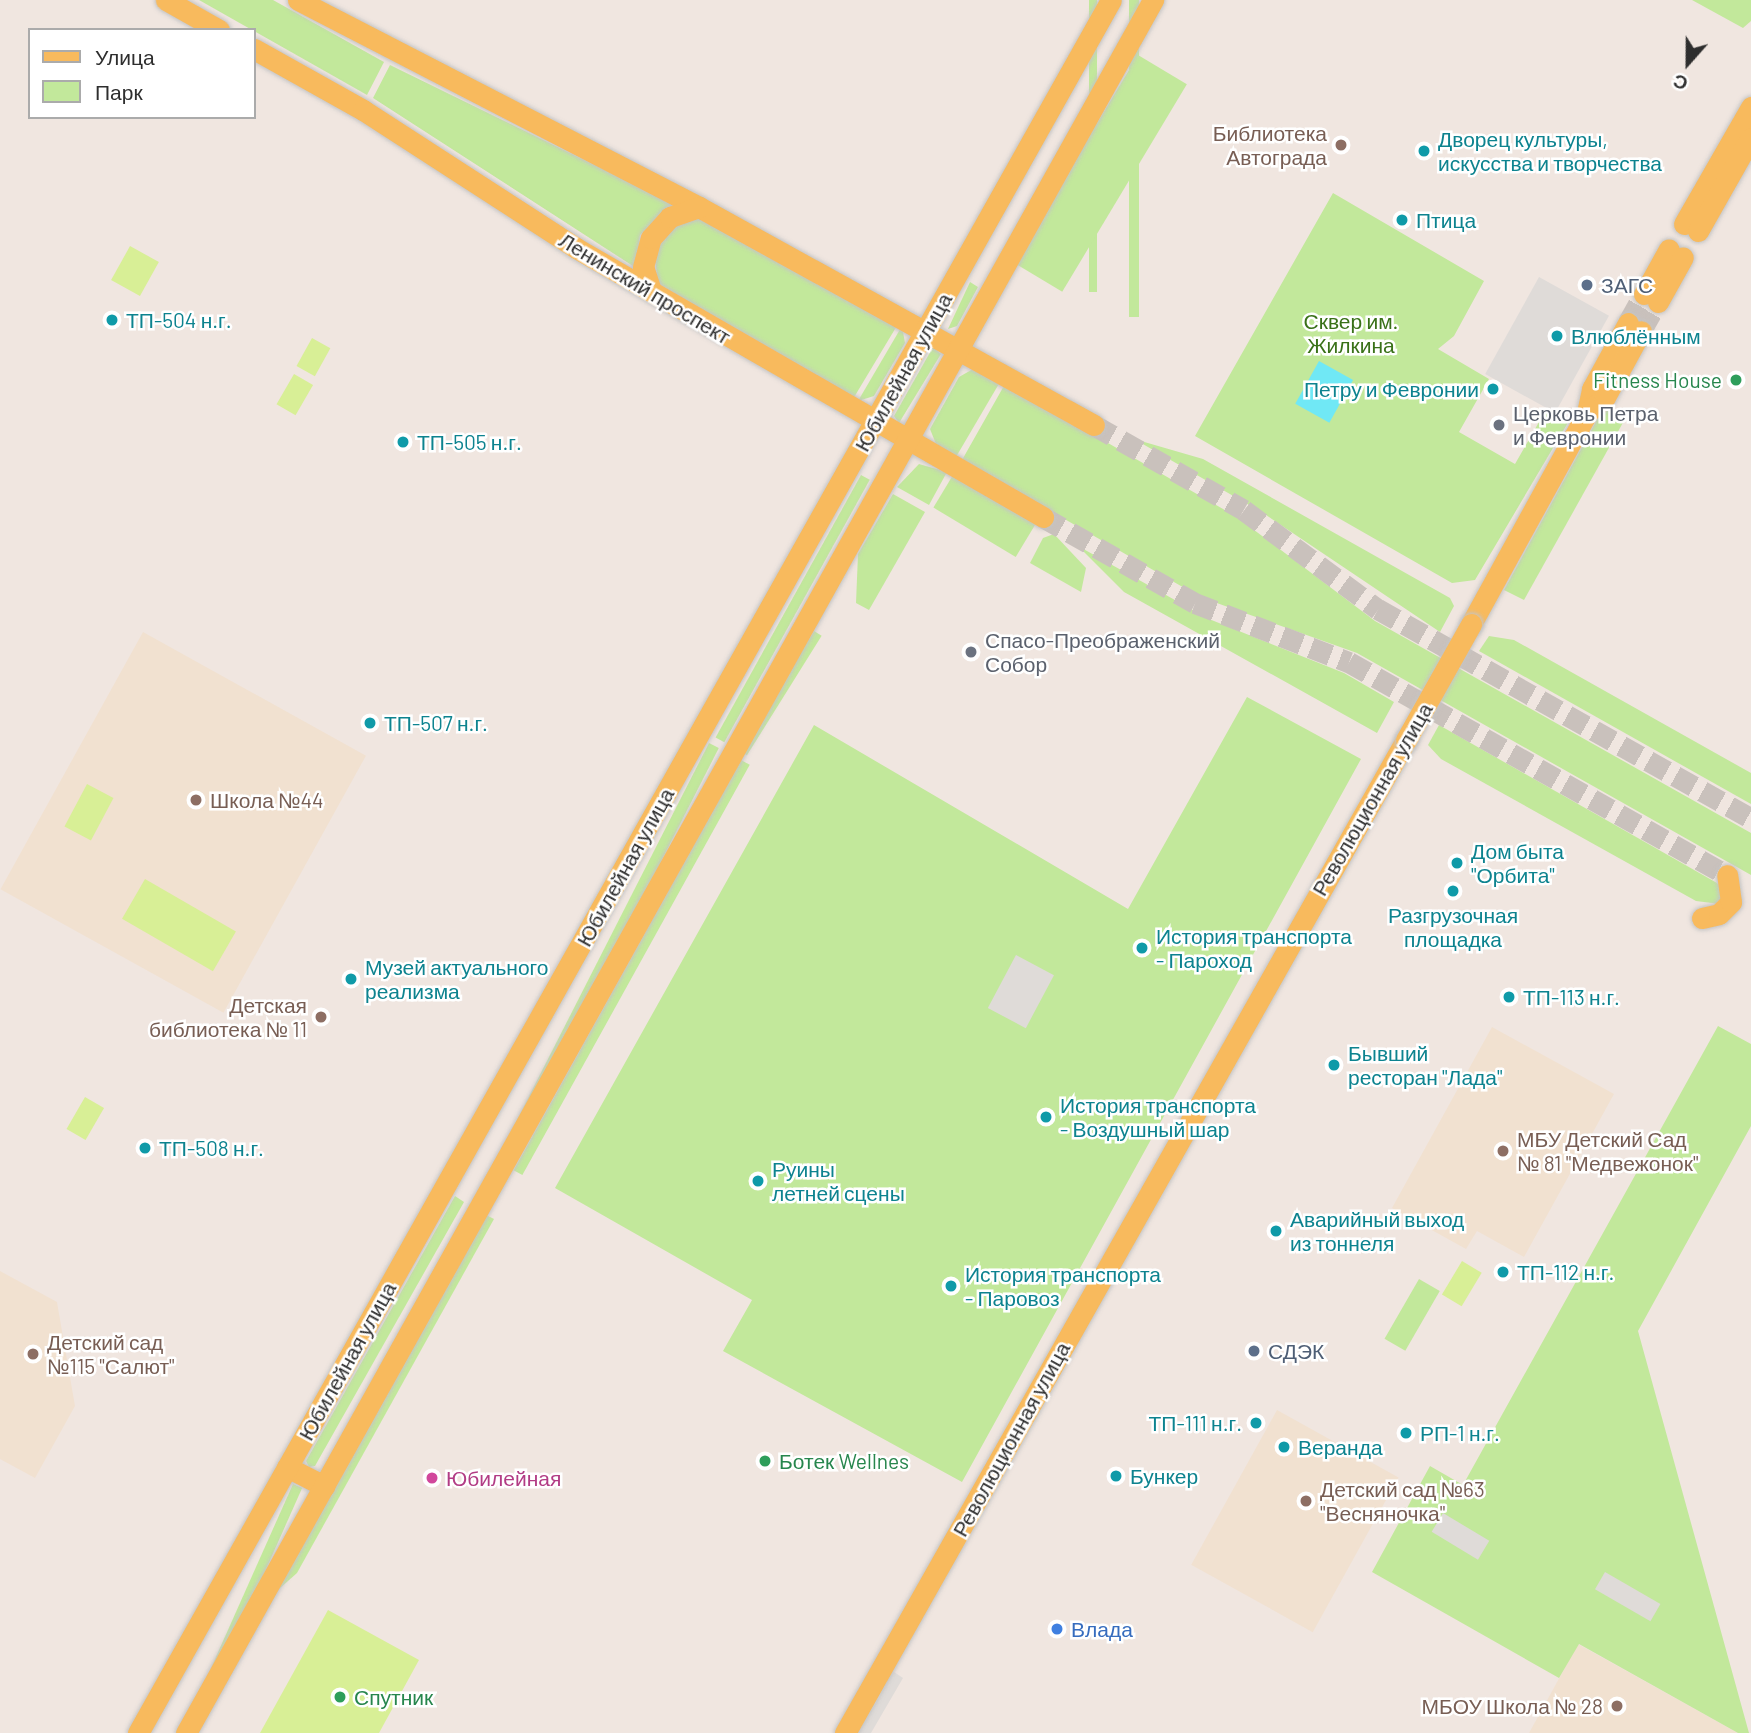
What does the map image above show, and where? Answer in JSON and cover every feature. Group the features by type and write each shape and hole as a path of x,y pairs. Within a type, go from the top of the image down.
{"main road":[{"path":"166,0 215,28"},
{"path":"298,0 699,206 1094,425"},
{"name":"Юбилейная улица","path":"138,1733 1111,0"},
{"name":"Юбилейная улица","path":"186,1733 1153,0"},
{"name":"Ленинский проспект","path":"256,50 363,110 651,291 874,422 1043,517"},
{"path":"1751,107 1691,228 1751,136"},
{"path":"651,291 643,267 652,238 670,217 699,206"},
{"path":"1651,298 1676,253"},
{"name":"Революционная улица","path":"845,1733 1406,740 1587,413 1605,397 1635,327"},
{"path":"1703,918 1719,914 1731,902 1727,875 1751,889"},
{"path":"287,1467 324,1486"}],"shaded area":[{"path":"1539,277 1609,316 1555,413 1485,374"},
{"name":"Школа №44","path":"143,632 366,756 223,1013 0,889"},
{"path":"1016,955 1054,975 1026,1028 988,1008"},
{"name":"МБУ Детский Сад № 81 \"Медвежонок\"","path":"1492,1027 1614,1094 1524,1257 1477,1231 1466,1249 1392,1208"},
{"name":"Детский сад №115 \"Салют\"","path":"0,1271 57,1302 75,1406 35,1478 0,1459"},
{"name":"Детский сад №63 \"Весняночка\"","path":"1277,1410 1399,1477 1313,1632 1191,1565"},
{"path":"1443,1513 1489,1541 1478,1560 1432,1532"},
{"path":"1605,1572 1660,1604 1650,1621 1595,1589"},
{"name":"МБОУ Школа № 28","path":"1578,1644 1738,1733 1529,1733"},
{"path":"888,1668 903,1678 871,1733 857,1733 880,1696"}],"green space":[{"path":"199,0 273,0 384,62 367,95 256,32 256,28 249,28"},
{"path":"1089,0 1097,0 1097,292 1089,292"},
{"path":"1129,0 1139,0 1139,317 1129,317"},
{"path":"1692,0 1751,0 1751,21 1743,28"},
{"path":"1138,55 1187,84 1062,292 1013,262"},
{"path":"390,65 674,204 640,235 636,268 373,98"},
{"name":"Сквер им. Жилкина","path":"1333,193 1484,281 1454,336 1438,349 1489,379 1459,432 1515,464 1547,408 1569,421 1475,580 1452,583 1195,436"},
{"path":"702,215 898,324 853,399 657,283 655,249 673,224"},
{"path":"130,246 159,262 140,296 111,280"},
{"path":"970,282 978,287 957,326 948,329"},
{"path":"902,326 905,343 874,396 858,401"},
{"path":"312,338 330,348 315,376 296,366"},
{"path":"933,347 941,354 899,423 894,416"},
{"path":"973,369 1000,382 956,457 936,444 930,429 959,377"},
{"path":"294,374 313,385 296,415 276,404"},
{"path":"1005,384 1237,517 1375,621 1751,833 1751,875 1357,653 1200,597 962,460"},
{"path":"1608,410 1617,410 1625,419 1524,600 1504,590 1599,416"},
{"path":"1134,439 1203,459 1450,598 1454,606 1440,632 1263,513"},
{"path":"919,464 947,472 929,505 897,487"},
{"path":"861,475 870,480 724,742 716,737"},
{"path":"953,475 1035,524 1016,557 933,508"},
{"path":"893,494 925,512 869,610 856,603 858,554"},
{"path":"1054,534 1086,568 1081,592 1030,563 1043,538"},
{"path":"1078,546 1209,619 1344,673 1394,702 1377,733 1124,592"},
{"path":"814,631 822,636 747,755 739,751"},
{"path":"1489,636 1514,640 1751,773 1751,804 1479,651"},
{"path":"1247,697 1361,759 962,1482 723,1351 752,1300 555,1188 814,725 1128,909"},
{"path":"1439,725 1717,883 1724,892 1720,904 1696,901 1441,759 1428,745"},
{"path":"709,743 719,748 486,1204 477,1199"},
{"path":"741,760 750,765 522,1175 514,1170"},
{"path":"87,784 113,798 91,840 64,826"},
{"path":"145,879 236,932 213,971 122,919"},
{"path":"1718,1026 1751,1044 1751,1126 1638,1331 1749,1733 1738,1733 1579,1644 1559,1678 1372,1572 1430,1466 1463,1485"},
{"path":"85,1097 104,1108 86,1140 66,1129"},
{"path":"455,1196 464,1202 315,1466 309,1467 306,1461"},
{"path":"486,1215 494,1219 297,1573 271,1596"},
{"path":"1462,1261 1482,1273 1462,1306 1442,1294"},
{"path":"1419,1279 1440,1291 1405,1351 1384,1339"},
{"path":"293,1484 302,1488 193,1733 182,1733"},
{"name":"Спутник","path":"328,1610 419,1660 379,1733 260,1733"}],"water":[{"path":"1319,361 1353,380 1329,423 1295,404"}],"tunnel":[{"path":"1628,323 1644,294"},
{"path":"1641,331 1658,302"},
{"path":"1094,425 1244,510 1378,609 1751,818"},
{"path":"1043,517 1195,603 1349,662 1727,875"}],"place":[{"name":"Библиотека Автограда","path":"1341,145"},
{"name":"Дворец культуры, искусства и творчества","path":"1424,151"},
{"name":"Птица","path":"1402,220"},
{"name":"ЗАГС","path":"1587,285"},
{"name":"ТП-504 н.г.","path":"112,320"},
{"name":"Влюблённым","path":"1557,336"},
{"name":"Fitness House","path":"1736,380"},
{"name":"Петру и Февронии","path":"1493,389"},
{"name":"Церковь Петра и Февронии","path":"1499,425"},
{"name":"ТП-505 н.г.","path":"403,442"},
{"name":"Спасо-Преображенский Собор","path":"971,652"},
{"name":"ТП-507 н.г.","path":"370,723"},
{"name":"Школа №44","path":"196,800"},
{"name":"Дом быта \"Орбита\"","path":"1457,863"},
{"name":"Разгрузочная площадка","path":"1453,891"},
{"name":"История транспорта - Пароход","path":"1142,948"},
{"name":"Музей актуального реализма","path":"351,979"},
{"name":"ТП-113 н.г.","path":"1509,997"},
{"name":"Детская библиотека № 11","path":"321,1017"},
{"name":"Бывший ресторан \"Лада\"","path":"1334,1065"},
{"name":"История транспорта - Воздушный шар","path":"1046,1117"},
{"name":"ТП-508 н.г.","path":"145,1148"},
{"name":"МБУ Детский Сад № 81 \"Медвежонок\"","path":"1503,1151"},
{"name":"Руины летней сцены","path":"758,1181"},
{"name":"Аварийный выход из тоннеля","path":"1276,1231"},
{"name":"ТП-112 н.г.","path":"1503,1272"},
{"name":"История транспорта - Паровоз","path":"951,1286"},
{"name":"СДЭК","path":"1254,1351"},
{"name":"Детский сад №115 \"Салют\"","path":"33,1354"},
{"name":"ТП-111 н.г.","path":"1256,1423"},
{"name":"РП-1 н.г.","path":"1406,1433"},
{"name":"Веранда","path":"1284,1447"},
{"name":"Ботек Wellnes","path":"765,1461"},
{"name":"Бункер","path":"1116,1476"},
{"name":"Юбилейная","path":"432,1478"},
{"name":"Детский сад №63 \"Весняночка\"","path":"1306,1501"},
{"name":"Влада","path":"1057,1629"},
{"name":"Спутник","path":"340,1697"},
{"name":"МБОУ Школа № 28","path":"1617,1706"}]}
